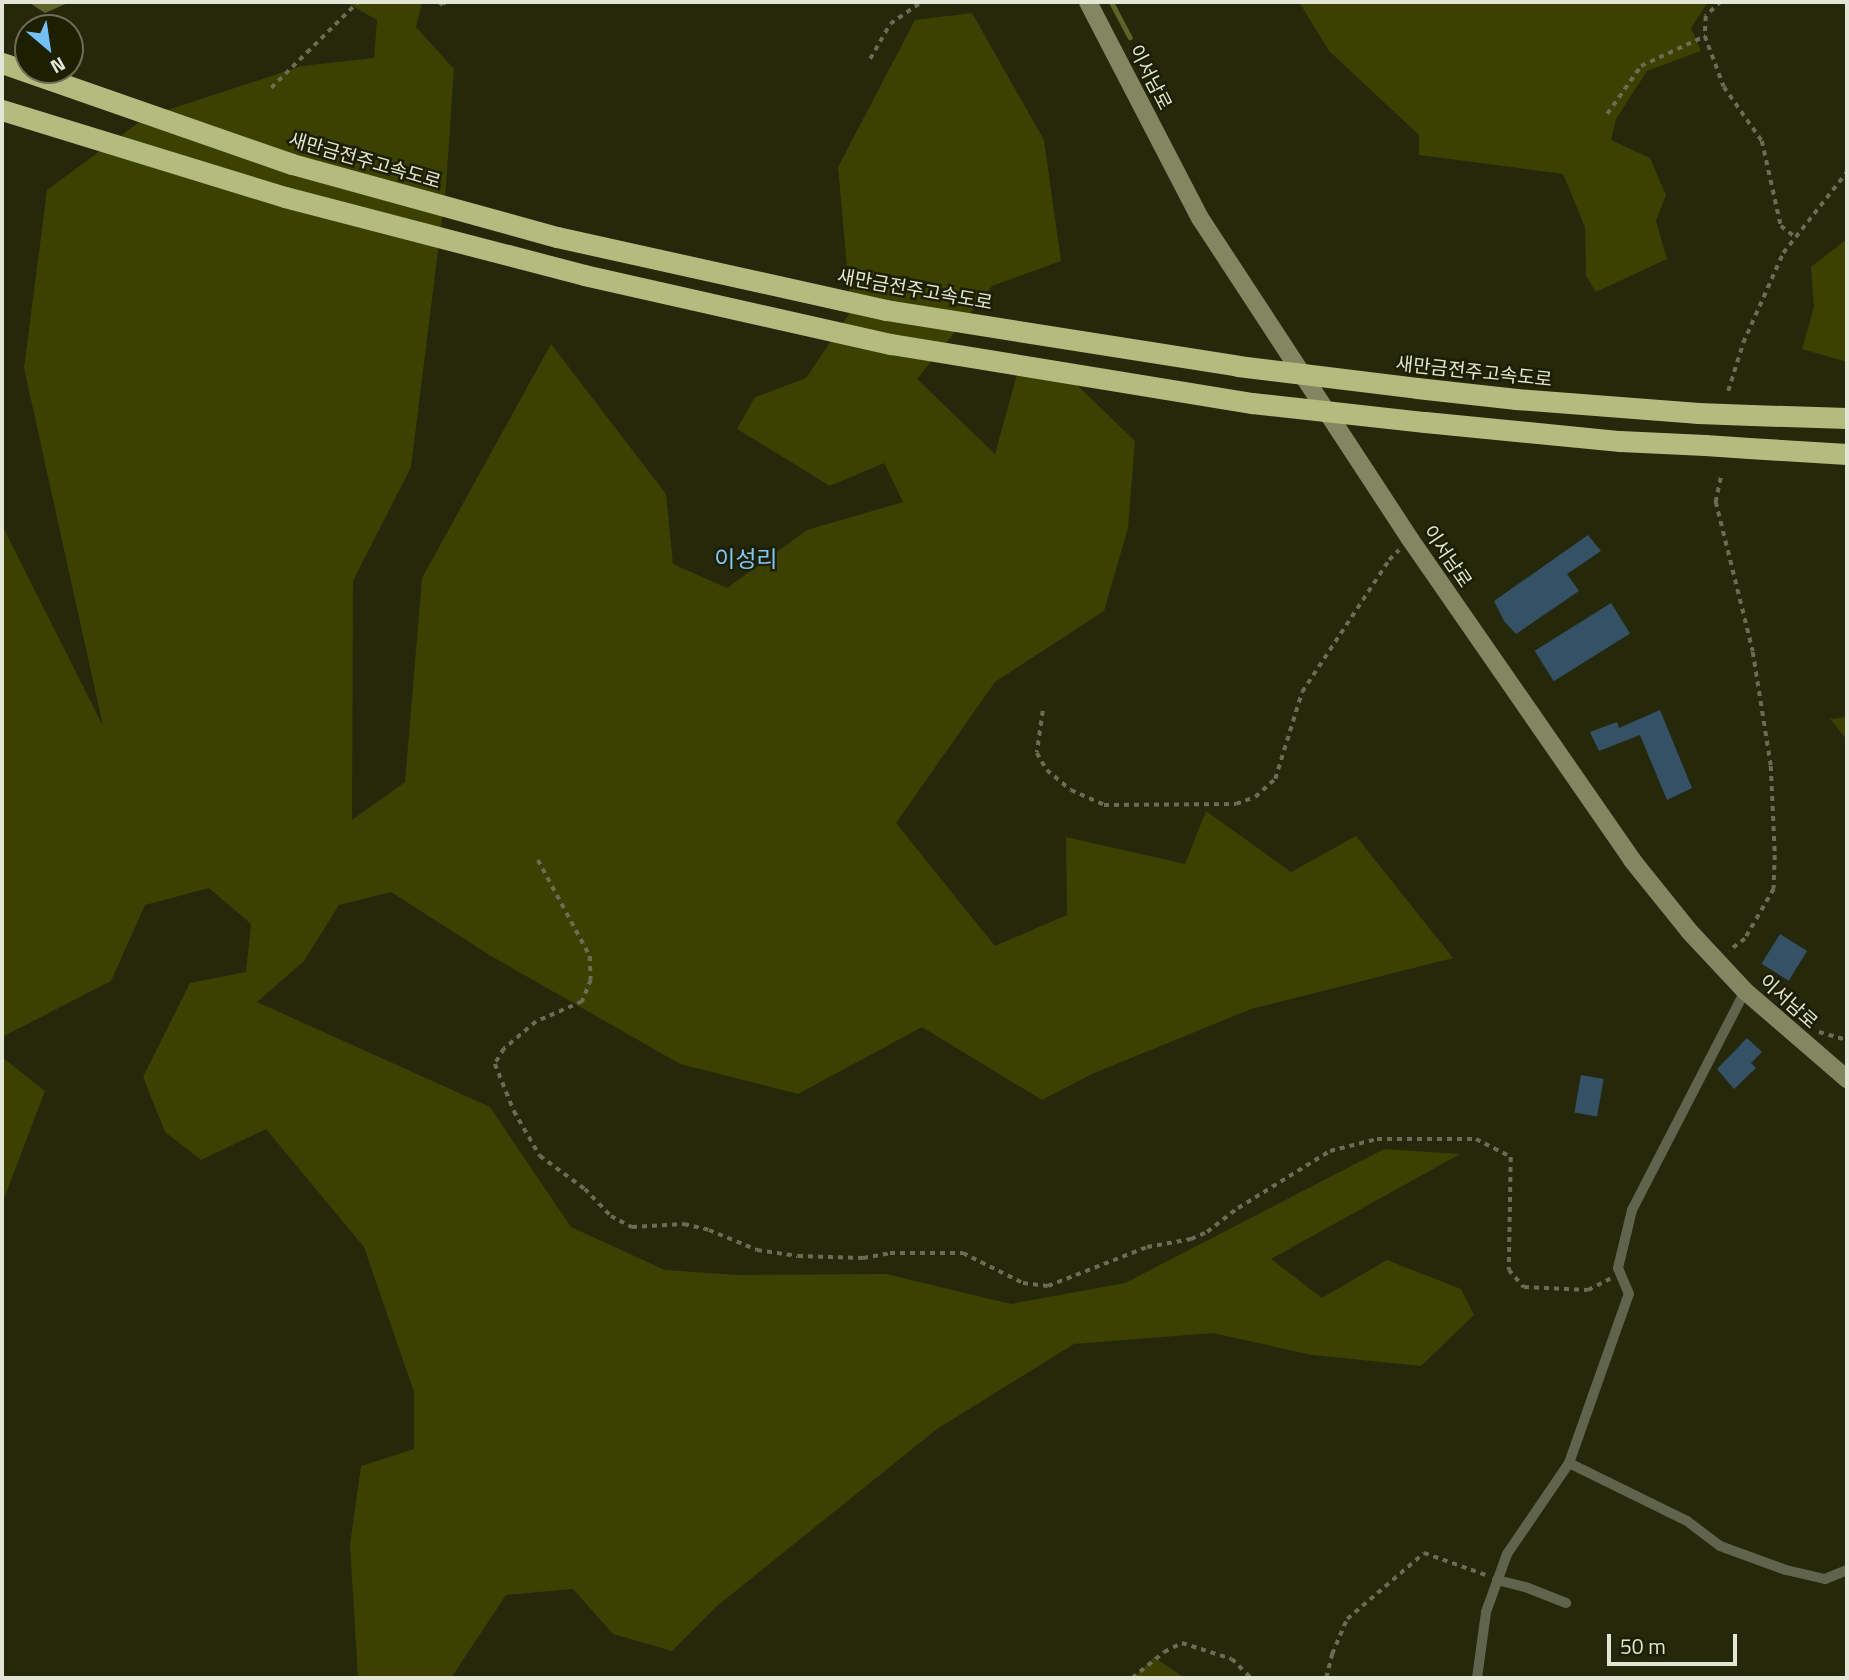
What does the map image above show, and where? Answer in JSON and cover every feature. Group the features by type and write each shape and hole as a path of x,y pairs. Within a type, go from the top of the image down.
{"highway":[{"name":"새만금전주고속도로","path":"2,64 292,164 557,237 886,310 1238,366 1516,400 1698,413 1847,418"},
{"path":"2,110 285,197 584,275 891,344 1252,403 1607,440 1847,454"}],"main road":[{"name":"이서남로","path":"1088,2 1200,218 1410,539 1632,860 1745,991 1847,1079"}],"lane":[{"path":"1477,1678 1486,1612 1507,1554 1569,1463 1629,1294 1618,1268 1632,1210 1745,991"},
{"path":"1569,1463 1687,1521 1720,1546 1786,1570 1825,1578 1847,1570"},
{"path":"1497,1580 1528,1588 1566,1603"}],"path":[{"path":"271,88 358,2"},
{"path":"870,59 890,24 922,2"},
{"path":"1721,2 1706,16 1705,36 1724,87 1762,141 1781,226 1795,237"},
{"path":"1607,114 1641,66 1705,36"},
{"path":"1728,391 1743,343 1783,253 1847,172"},
{"path":"1717,961 1745,939 1774,889 1775,855 1771,766 1753,652 1716,502 1721,478"},
{"path":"1043,711 1037,753 1047,769 1072,790 1104,805 1236,804 1255,797 1275,779 1302,692 1389,559 1410,539"},
{"path":"538,860 590,956 591,980 582,1002 536,1022 504,1049 495,1064 514,1111 540,1156 584,1189 611,1216 632,1227 684,1224 757,1250 797,1256 863,1258 890,1253 963,1253 1023,1283 1048,1286 1147,1247 1191,1239 1207,1232 1238,1208 1330,1151 1377,1139 1476,1139 1511,1157 1509,1270 1524,1287 1588,1290 1620,1274"},
{"path":"1326,1678 1332,1654 1348,1619 1424,1553 1497,1580"},
{"path":"1132,1678 1164,1652 1182,1643 1232,1659 1251,1678"}],"shaded area":[{"path":"28,2 70,2 45,13"},
{"path":"345,2 422,2 416,27 454,69 446,187 411,467 353,581 352,820 405,782 422,578 551,344 666,494 673,564 727,588 807,530 903,502 884,463 830,486 737,429 755,397 806,378 851,311 838,167 915,20 972,13 1044,140 1061,261 992,286 917,379 995,454 1019,367 1076,384 1135,441 1128,528 1104,611 995,682 896,823 995,946 1067,915 1066,837 1185,864 1206,811 1291,872 1356,836 1453,958 1251,1009 1092,1074 1042,1100 922,1027 798,1094 680,1064 491,956 391,892 339,905 304,961 257,1002 490,1107 571,1227 665,1270 738,1275 886,1274 1011,1304 1125,1283 1384,1149 1460,1154 1271,1259 1322,1298 1387,1260 1461,1289 1474,1315 1421,1366 1312,1355 1213,1333 1074,1344 937,1429 717,1606 672,1651 613,1634 573,1589 506,1595 451,1678 358,1678 350,1545 361,1466 414,1449 414,1392 364,1247 266,1129 201,1160 165,1132 143,1077 190,983 246,972 251,924 209,888 145,905 111,981 2,1037 2,525 103,726 24,368 47,190 146,117 302,66 374,58 377,20"},
{"path":"1299,2 1708,2 1691,28 1701,51 1647,71 1616,119 1611,140 1650,158 1666,195 1656,221 1667,259 1596,292 1586,276 1585,227 1563,174 1419,155 1419,135 1329,51"},
{"path":"1847,239 1847,362 1802,349 1814,307 1811,267"},
{"path":"1847,717 1847,740 1830,719"},
{"path":"2,1057 45,1091 2,1204"},
{"path":"1154,1657 1185,1678 1134,1678"}],"building":[{"path":"1588,535 1601,551 1567,574 1579,591 1516,634 1504,621 1494,601"},
{"path":"1611,603 1630,634 1554,681 1535,651"},
{"path":"1660,710 1692,788 1667,800 1640,735 1599,751 1590,732 1617,722 1619,728"},
{"path":"1780,934 1807,951 1789,981 1761,964"},
{"path":"1747,1038 1762,1052 1751,1063 1756,1068 1734,1089 1717,1069"},
{"path":"1581,1075 1604,1079 1597,1116 1574,1112"}],"waterway":[{"path":"1111,2 1130,37"}],"district":[{"name":"이성리","path":"746,559"}]}
